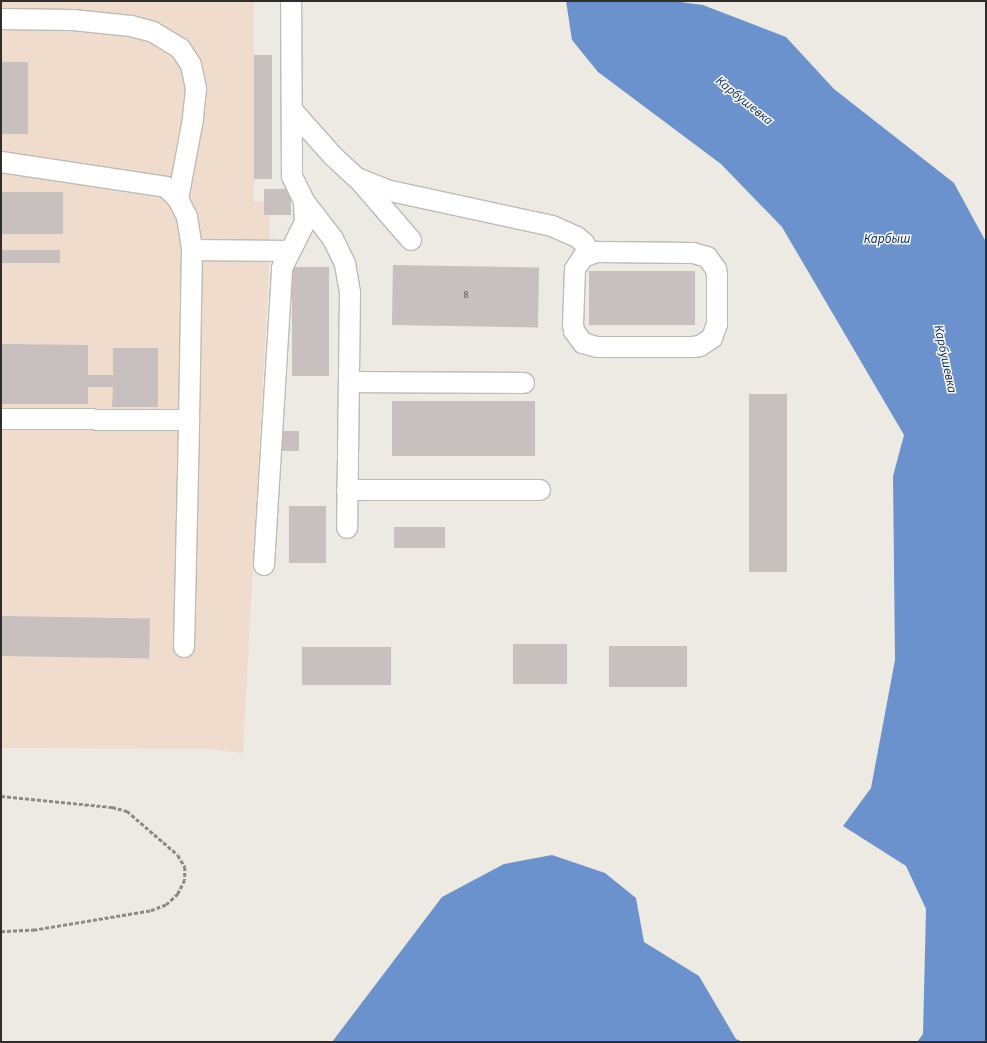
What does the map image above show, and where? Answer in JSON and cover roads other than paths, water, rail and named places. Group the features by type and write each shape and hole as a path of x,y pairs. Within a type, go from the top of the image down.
{"lane":[{"path":"291,1 292,176 304,201 333,239 345,264 350,293 348,490 346,528"},
{"path":"1,18 72,20 131,26 153,32 180,48 191,65 196,89 194,119 178,199"},
{"path":"292,110 333,156 357,178 411,240"},
{"path":"1,162 145,182 166,187 178,199 187,217 192,250 184,647"},
{"path":"357,178 386,190 552,226 578,238 584,243 590,253"},
{"path":"264,565 282,268 289,251 305,222 304,201"},
{"path":"192,250 289,251"},
{"path":"693,252 707,257 716,269 717,276 717,324 712,338 700,346 693,347 597,347 583,342 574,331 573,324 574,276 578,262 590,253 693,252"},
{"path":"349,382 524,382"},
{"path":"1,419 189,420"},
{"path":"348,490 540,490"}],"water":[{"name":"Карбыш","path":"566,1 673,1 703,5 786,37 834,89 954,183 986,242 986,1042 917,1042 923,1034 926,909 906,866 843,826 871,788 895,660 893,476 904,435 782,227 721,164 598,72 572,40"},
{"path":"552,855 605,873 636,898 644,942 699,976 736,1039 743,1042 332,1042 442,897 504,864"}],"water label":[{"name":"Карбушевка","path":"744,101"},
{"name":"Карбушевка","path":"945,359"}]}
